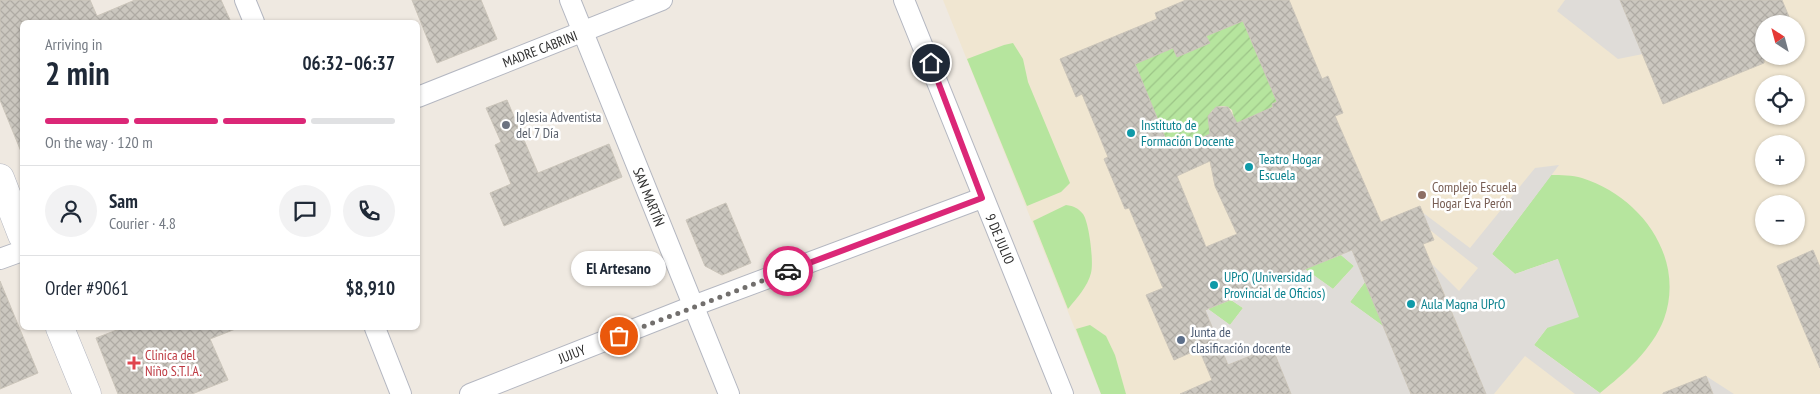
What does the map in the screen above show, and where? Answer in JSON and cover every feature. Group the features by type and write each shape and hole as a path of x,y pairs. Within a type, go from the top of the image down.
{"main road":[{"path":"0,178 20,230"},
{"path":"61,330 87,394"}],"street":[{"path":"245,0 253,20"},
{"name":"SAN MARTÍN","path":"570,0 729,394"},
{"name":"MADRE CABRINI","path":"420,96 662,0"},
{"name":"9 DE JULIO","path":"904,0 982,198 1039,330 1063,394"},
{"name":"JUJUY","path":"470,394 693,306 982,198"},
{"path":"0,259 20,252"},
{"path":"376,330 402,394"}],"shaded area":[{"name":"Complejo Escuela Hogar Eva Perón","path":"943,0 1820,0 1820,394 1101,394"},
{"path":"1565,0 1620,0 1643,54 1618,59 1557,11"},
{"path":"1559,165 1492,254 1515,274 1558,259 1579,317 1547,328 1534,345 1601,394 1575,394 1525,356 1494,394 1486,394 1432,264 1459,291 1478,268 1430,230 1422,212 1470,248 1535,168"},
{"path":"1352,250 1365,282 1350,302 1383,326 1411,394 1291,394 1228,365 1205,310 1208,309 1230,325 1243,308 1231,300 1305,269 1333,289 1354,266 1341,255"},
{"path":"1706,376 1734,394 1713,394"}],"green space":[{"path":"1243,21 1277,102 1272,104 1273,107 1232,125 1234,119 1232,110 1225,106 1215,108 1208,117 1212,129 1217,131 1176,149 1174,145 1169,147 1135,64 1173,48 1177,57 1209,43 1206,36"},
{"path":"1013,43 1023,59 1028,82 1070,183 1061,192 1027,206 967,59"},
{"path":"1551,175 1582,178 1603,187 1622,199 1639,214 1653,232 1663,252 1669,273 1669,296 1664,319 1659,330 1637,360 1600,393 1534,345 1547,328 1558,259 1515,274 1492,254"},
{"path":"1066,205 1078,209 1085,218 1092,260 1091,273 1087,283 1068,309 1033,221"},
{"path":"1341,255 1354,266 1333,289 1305,269"},
{"path":"1365,282 1383,326 1350,302"},
{"path":"1231,300 1243,308 1230,325 1208,309"},
{"path":"1090,325 1106,336 1115,355 1126,394 1101,394 1076,329"}],"building":[{"path":"0,0 90,0 97,16 135,0 221,0 230,20 20,20 20,149 0,100"},
{"path":"412,0 481,0 497,39 437,63"},
{"path":"1186,0 1289,0 1322,79 1328,76 1343,113 1335,116 1381,222 1420,206 1434,240 1423,244 1486,394 1411,394 1352,250 1205,310 1228,365 1272,347 1291,394 1180,394 1212,380 1199,349 1174,360 1146,295 1163,288 1129,208 1125,209 1104,159 1108,157 1082,94 1076,97 1060,59 1157,19 1155,13","holes":["1243,21 1277,102 1272,104 1273,107 1237,123 1228,107 1216,107 1208,116 1210,134 1176,149 1174,145 1169,147 1135,64 1173,48 1177,57 1210,43 1206,36","1210,161 1215,186 1237,234 1206,247 1177,176"]},
{"path":"1620,0 1782,0 1788,15 1755,15 1755,65 1759,65 1663,104"},
{"path":"507,100 538,173 609,144 622,177 504,226 490,193 511,184 495,145 501,142 486,108"},
{"path":"726,203 751,263 722,275 705,266 686,220"},
{"path":"1813,250 1820,267 1820,368 1777,266"},
{"path":"0,281 38,373 0,389"},
{"path":"117,330 233,330 210,339 228,380 192,394 118,394 96,338"},
{"path":"1706,376 1713,394 1663,394 1663,393"}],"way so far":[{"path":"619,336 788,271"}],"place":[{"name":"Iglesia Adventista del 7 Día","path":"506,125"},
{"name":"Instituto de Formación Docente","path":"1131,133"},
{"name":"Teatro Hogar Escuela","path":"1249,167"},
{"name":"Complejo Escuela Hogar Eva Perón","path":"1422,195"},
{"name":"UPrO (Universidad Provincial de Oficios)","path":"1214,285"},
{"name":"Aula Magna UPrO","path":"1411,304"},
{"name":"El Artesano","path":"619,336"},
{"name":"Junta de clasificación docente","path":"1181,340"},
{"name":"Clinica del Niño S.T.I.A.","path":"134,363"}],"route":[{"path":"788,271 982,198 931,63"}]}
